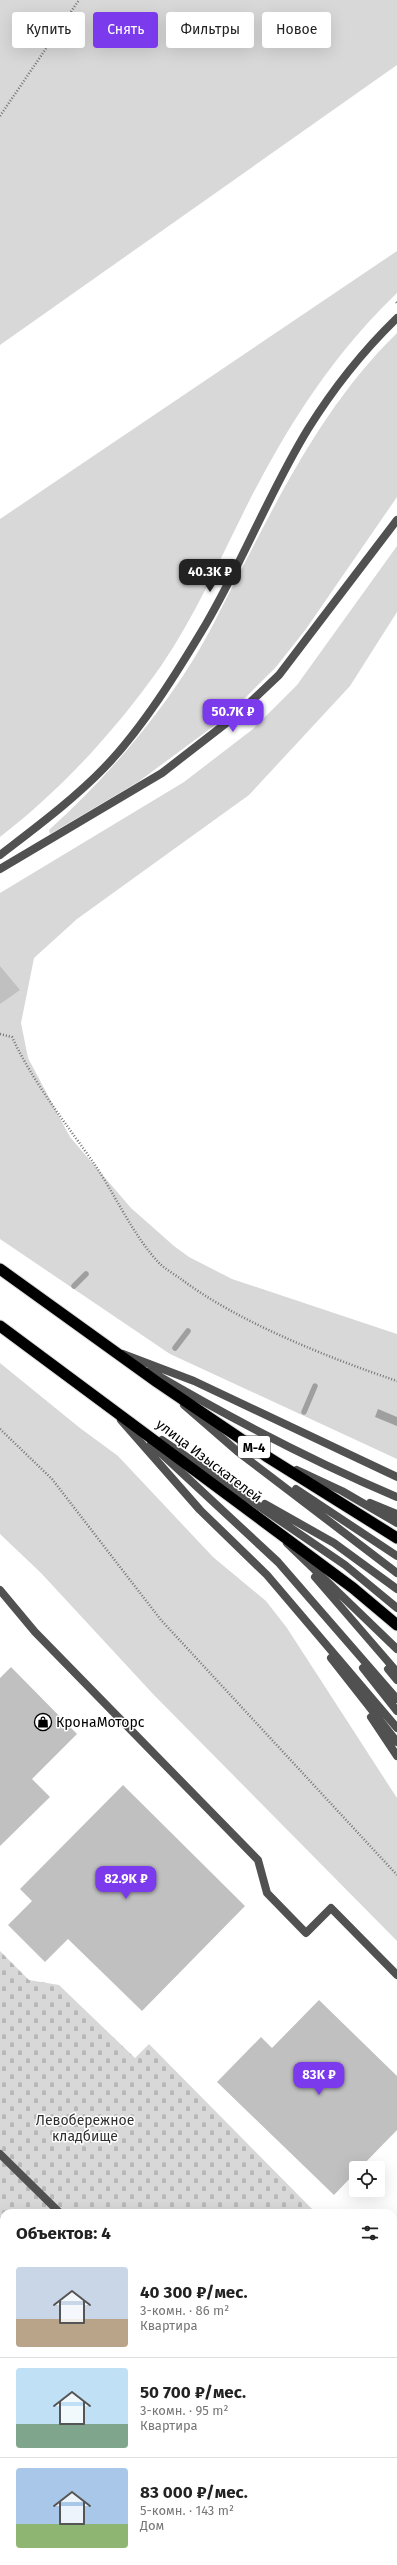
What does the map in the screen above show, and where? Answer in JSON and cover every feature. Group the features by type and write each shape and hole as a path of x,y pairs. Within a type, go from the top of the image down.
{"highway":[{"name":"М-4","path":"0,1269 157,1382 266,1456 397,1538"},
{"name":"улица Изыскателей","path":"0,1326 109,1405 280,1533 353,1588 396,1624"}],"street":[{"path":"0,855 41,823 105,768 152,707 206,622 309,429 352,368 397,318"},
{"path":"0,869 162,773 238,714 279,675 397,520"},
{"path":"114,1351 194,1382 397,1477"},
{"path":"114,1351 215,1409 348,1476 397,1497"},
{"path":"157,1382 237,1451 397,1573"},
{"path":"109,1405 220,1478 345,1565 397,1608"},
{"path":"109,1405 254,1537 303,1590 397,1699"},
{"path":"109,1405 190,1499 267,1575 397,1728"},
{"path":"237,1451 397,1556"},
{"path":"266,1456 342,1492 397,1514"},
{"path":"220,1478 334,1544 397,1589"},
{"path":"342,1492 397,1524"},
{"path":"280,1533 358,1628 397,1672"},
{"path":"290,1547 397,1649"},
{"path":"0,1590 35,1632 258,1860 267,1893 306,1933 331,1908 397,1975"},
{"path":"303,1590 397,1711"},
{"path":"289,1601 340,1671 397,1756"},
{"path":"358,1628 397,1680"},
{"path":"376,1629 397,1653"},
{"path":"340,1671 397,1742"},
{"path":"0,2154 56,2209"}],"path":[{"path":"0,116 79,0"},
{"path":"0,1034 12,1037 26,1067 109,1184 136,1231 159,1263 203,1296 253,1321 312,1348 397,1381"},
{"path":"0,1429 52,1479 161,1620 397,1876"}],"green space":[{"path":"0,0 397,0 397,65 0,345"},
{"path":"397,251 397,293 345,349 300,411 260,481 192,615 161,666 126,713 87,758 45,799 0,837 0,519"},
{"path":"397,333 397,497 306,629 276,667 226,717 138,782 50,834 49,830 89,791 127,750 178,683 205,639 289,479 308,448 349,388 372,359"},
{"path":"397,546 397,612 350,686 249,795 77,919 34,958 21,1023 28,1058 70,1137 131,1208 174,1246 189,1257 232,1279 397,1334 397,1459 170,1354 0,1239 0,893 184,782 253,729 297,685"},
{"path":"0,1363 80,1428 118,1456 213,1557 266,1601 287,1628 397,1798 397,1941 153,1694 41,1573 0,1534"},
{"name":"Левобережное кладбище","path":"0,1951 29,1980 59,1985 135,2058 149,2044 312,2209 0,2209"}],"shaded area":[{"path":"378,1409 397,1417 397,1426 375,1417"}],"building":[{"path":"0,966 20,990 0,1004"},
{"path":"11,1667 77,1734 32,1779 50,1797 0,1846 0,1678"},
{"path":"123,1785 245,1906 142,2011 68,1939 45,1962 8,1925 32,1901 20,1889"},
{"path":"319,2000 397,2076 397,2130 367,2161 349,2161 349,2179 334,2195 217,2082 261,2037 272,2048"}],"waterway":[{"path":"74,1286 86,1274"},
{"path":"175,1348 188,1331"},
{"path":"304,1412 315,1386"}],"place":[{"name":"КронаМоторс","path":"43,1722"}]}
